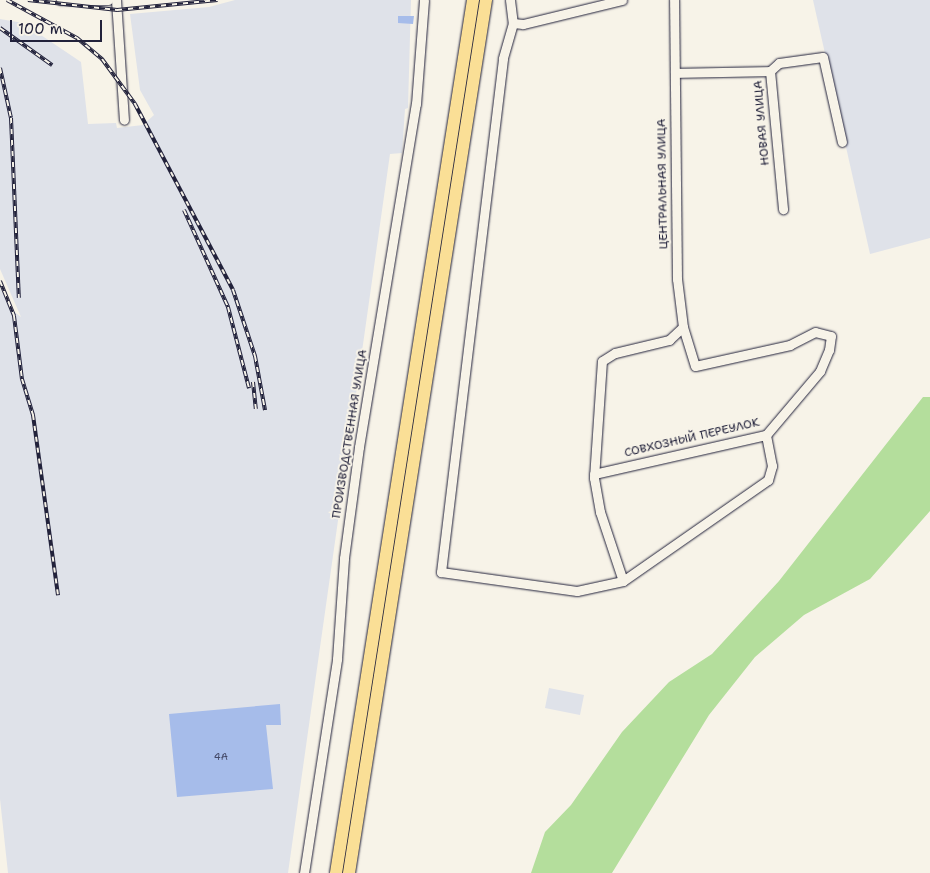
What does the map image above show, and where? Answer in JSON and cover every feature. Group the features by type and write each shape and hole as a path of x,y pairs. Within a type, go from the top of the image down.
{"highway":[{"path":"336,873 473,0"},
{"path":"348,873 486,0"}],"street":[{"path":"61,0 108,0"},
{"path":"116,0 124,120"},
{"name":"ПРОИЗВОДСТВЕННАЯ УЛИЦА","path":"304,873 337,658 344,558 358,456 415,114 424,0"},
{"path":"510,0 513,23 504,58 441,572 577,591 622,581 768,480 772,466 766,435"},
{"path":"513,23 523,24 622,0"},
{"name":"ЦЕНТРАЛЬНАЯ УЛИЦА","path":"674,0 677,279 683,327 695,366 790,345 815,332 831,336"},
{"path":"770,71 779,64 824,56 842,142"},
{"name":"НОВАЯ УЛИЦА","path":"675,73 770,71 783,208"},
{"path":"622,581 600,512 594,474 602,361 615,353 669,340 683,327"},
{"name":"СОВХОЗНЫЙ ПЕРЕУЛОК","path":"594,474 766,435 820,371 831,336"}],"shaded area":[{"path":"235,0 411,0 408,108 405,109 402,153 390,154 288,873 8,873 0,799 0,288 12,310 21,317 0,269 0,19 23,23 81,62 88,124 116,123 117,128 143,125 154,115 140,90 130,14 209,7"},
{"path":"813,0 930,0 930,238 870,254"},
{"path":"549,688 584,695 580,715 545,708"}],"green space":[{"path":"923,397 930,397 930,511 870,579 804,615 755,657 709,715 612,873 531,873 545,832 571,805 622,732 669,682 712,654 779,581"}],"building":[{"path":"398,16 414,16 413,24 398,23"},
{"path":"280,704 281,725 266,725 273,789 177,797 169,714"}],"railway":[{"path":"7,0 77,38 102,59 135,104 233,290 255,356 265,410"},
{"path":"28,0 117,10 218,0"},
{"path":"0,28 52,65"},
{"path":"0,68 11,118 19,298"},
{"path":"184,210 228,307 249,388"},
{"path":"0,281 14,316 22,379 33,415 58,595"},
{"path":"253,382 256,409"}]}
